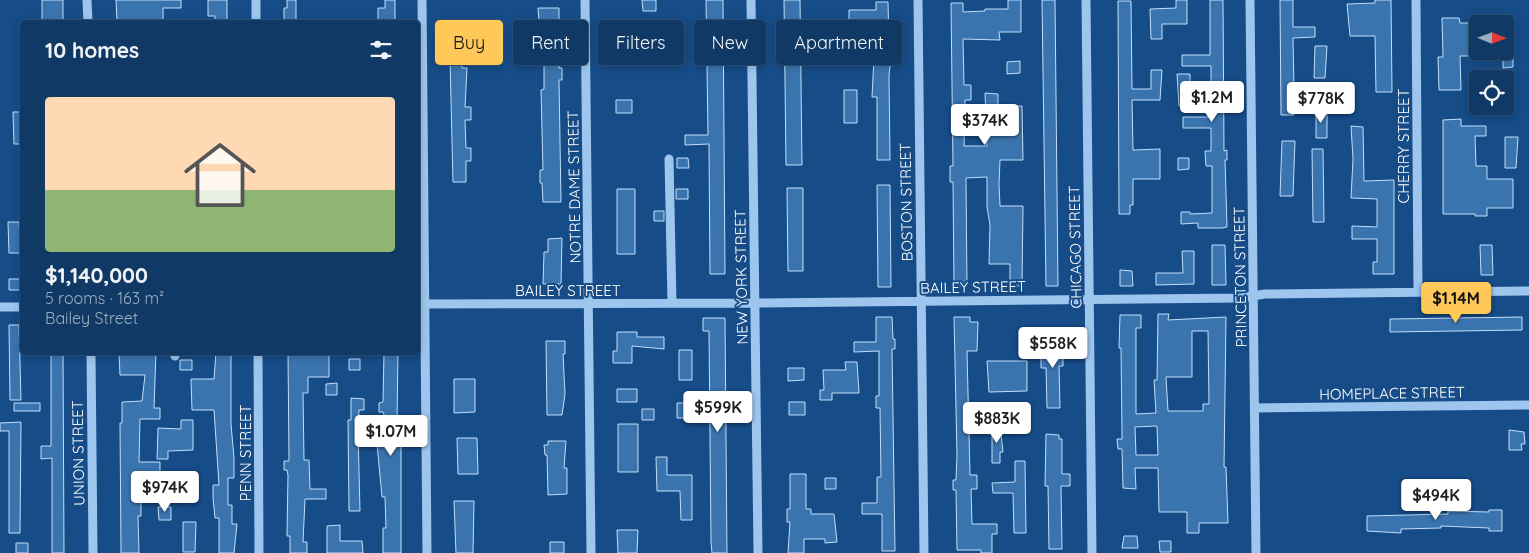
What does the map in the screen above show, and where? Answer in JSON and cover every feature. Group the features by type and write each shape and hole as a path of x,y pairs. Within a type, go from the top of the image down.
{"street":[{"path":"87,0 88,20"},
{"path":"256,0 256,20"},
{"path":"422,0 421,304 427,553"},
{"name":"NOTRE DAME STREET","path":"586,0 591,553"},
{"name":"NEW YORK STREET","path":"751,0 758,553"},
{"name":"BOSTON STREET","path":"918,0 924,553"},
{"name":"CHICAGO STREET","path":"1086,0 1092,553"},
{"name":"PRINCETON STREET","path":"1250,0 1256,553"},
{"name":"CHERRY STREET","path":"1416,0 1418,292"},
{"path":"669,159 672,303"},
{"name":"BAILEY STREET","path":"421,304 756,304 1240,298 1266,294 1529,291"},
{"path":"0,307 20,307"},
{"name":"UNION STREET","path":"91,355 93,553"},
{"name":"PENN STREET","path":"258,355 259,553"},
{"name":"HOMEPLACE STREET","path":"1255,408 1529,405"}],"building":[{"path":"42,0 63,0 63,20 42,20"},
{"path":"116,0 181,0 181,8 163,8 163,20 117,20"},
{"path":"208,0 227,0 227,20 215,20 215,16 208,16"},
{"path":"287,0 296,0 296,20 284,20 284,8 287,8"},
{"path":"385,0 395,0 395,20 378,20 378,8 385,8"},
{"path":"642,0 656,0 656,11 643,11"},
{"path":"706,0 723,0 723,20 706,20"},
{"path":"784,0 800,0 800,20 784,20"},
{"path":"1008,0 1021,0 1021,32 999,32 1000,40 963,39 964,85 971,85 971,100 965,100 964,146 987,146 985,93 998,94 998,106 1022,106 1023,160 1000,160 999,184 1000,206 1023,206 1022,286 1010,286 1010,264 989,264 990,225 987,207 987,177 966,178 967,286 954,286 953,182 950,182 950,166 953,166 951,3 963,3 963,12 985,11 985,9 1008,9"},
{"path":"1042,0 1055,0 1058,286 1046,286"},
{"path":"1176,0 1187,0 1187,24 1162,24 1162,39 1151,39 1150,9 1176,8"},
{"path":"1210,0 1223,0 1224,151 1227,150 1227,160 1225,160 1227,227 1198,228 1198,223 1181,224 1181,212 1190,212 1190,214 1212,213 1212,166 1206,166 1205,151 1211,151 1211,128 1183,128 1183,117 1211,117 1211,66 1182,66 1182,55 1210,55"},
{"path":"1280,0 1293,0 1293,27 1315,27 1315,37 1293,38 1294,90 1333,90 1333,98 1294,99 1294,115 1281,115"},
{"path":"1375,0 1391,0 1392,92 1376,92 1375,36 1350,36 1347,4 1375,3"},
{"path":"1118,1 1131,1 1132,89 1151,89 1151,70 1162,70 1160,100 1132,100 1133,150 1160,149 1160,179 1133,179 1133,205 1130,205 1130,214 1119,214"},
{"path":"876,2 888,2 888,20 849,20 849,10 876,10"},
{"path":"538,8 559,8 559,20 539,20"},
{"path":"1442,18 1459,18 1460,23 1469,23 1469,56 1460,56 1461,90 1439,90 1438,57 1443,57"},
{"path":"1315,46 1327,46 1325,78 1314,78"},
{"path":"1503,60 1513,60 1513,67 1503,68"},
{"path":"1020,61 1020,73 1007,74 1007,62"},
{"path":"450,65 462,65 462,68 467,68 465,107 471,107 471,120 465,120 466,148 471,148 471,161 466,161 466,182 453,182"},
{"path":"544,65 559,65 559,68 562,68 562,80 559,80 561,202 543,202 542,183 540,183 540,170 543,170 541,90 544,89"},
{"path":"707,65 723,65 725,274 710,274 709,144 685,145 685,135 708,135"},
{"path":"785,65 801,65 802,165 786,165"},
{"path":"874,65 890,65 890,160 877,160 877,97 872,97"},
{"path":"1177,74 1190,74 1190,106 1179,106"},
{"path":"844,90 857,90 857,123 844,123"},
{"path":"616,100 632,100 632,113 616,113"},
{"path":"1316,109 1327,109 1327,138 1316,138"},
{"path":"13,112 20,112 20,144 14,144"},
{"path":"1461,119 1461,126 1486,126 1486,136 1475,136 1476,166 1487,166 1487,179 1513,179 1513,208 1487,208 1487,216 1443,214 1443,120"},
{"path":"1351,126 1363,127 1364,181 1394,180 1394,274 1373,274 1373,262 1377,262 1377,239 1352,239 1352,226 1377,227 1377,199 1351,198 1353,159"},
{"path":"1505,137 1518,137 1516,168 1505,168"},
{"path":"1282,141 1295,141 1293,196 1280,196"},
{"path":"1312,149 1323,149 1324,222 1313,222"},
{"path":"677,158 688,158 689,168 677,168"},
{"path":"1178,158 1189,158 1189,169 1178,170"},
{"path":"877,185 890,185 891,287 878,287"},
{"path":"787,188 803,188 803,271 788,271"},
{"path":"617,189 635,189 635,254 617,254"},
{"path":"676,189 688,189 688,199 676,199"},
{"path":"654,211 664,211 664,221 654,221"},
{"path":"8,222 19,222 20,253 9,253"},
{"path":"562,238 561,284 543,284 544,252 548,252 548,239"},
{"path":"1212,245 1225,245 1226,285 1212,285"},
{"path":"1480,245 1492,245 1493,275 1481,275"},
{"path":"1182,251 1194,251 1194,284 1156,285 1156,273 1183,273"},
{"path":"1120,270 1132,271 1133,286 1120,286"},
{"path":"9,279 20,279 20,290 9,290"},
{"path":"1158,314 1169,314 1168,320 1226,317 1224,467 1226,467 1228,523 1199,523 1199,533 1187,533 1187,512 1159,512 1158,468 1135,468 1136,489 1123,488 1122,449 1118,449 1117,439 1122,439 1121,348 1119,348 1120,315 1141,315 1141,328 1136,328 1136,414 1156,413 1154,380 1157,380","holes":["1192,331 1208,331 1209,404 1203,404 1203,411 1168,411 1166,377 1192,377","1157,426 1158,455 1136,455 1135,427"]},
{"path":"876,317 892,317 893,339 895,339 895,349 892,349 895,551 882,551 882,514 862,514 862,503 877,503 877,477 881,477 880,408 876,408 876,396 879,396 879,351 854,352 854,342 876,342"},
{"path":"954,317 970,317 970,322 978,322 977,351 967,351 970,475 977,475 977,489 971,489 972,524 997,524 997,534 992,534 992,553 981,553 981,550 957,550 956,490 953,490 953,480 956,480 957,455"},
{"path":"1522,317 1522,330 1390,332 1390,319"},
{"path":"703,318 725,318 727,553 712,553 709,331 703,331"},
{"path":"9,325 19,325 21,400 10,400"},
{"path":"617,332 637,332 637,337 664,337 664,349 632,346 632,363 613,363 613,351 617,351"},
{"path":"1046,333 1059,333 1059,353 1063,353 1063,366 1059,366 1060,408 1047,408 1046,368 1041,368 1041,354 1046,354"},
{"path":"546,341 565,341 565,354 563,354 565,394 562,415 547,415"},
{"path":"679,350 692,350 692,380 679,380"},
{"path":"51,355 63,355 64,553 52,553 52,458 41,459 41,446 51,446"},
{"path":"119,355 156,355 154,408 160,408 160,419 140,419 139,462 160,462 160,480 141,480 141,516 138,516 139,553 121,553 120,423 122,423 122,402 142,401 145,375 120,375"},
{"path":"216,355 231,355 231,424 234,478 228,478 228,505 232,505 232,524 237,524 234,553 219,553 219,518 215,518 213,498 213,485 219,485 214,410 192,410 191,379 214,379"},
{"path":"288,355 329,355 329,377 308,377 308,393 303,393 304,460 309,460 310,489 326,489 326,499 305,499 303,542 307,542 307,553 290,553 290,536 287,536 288,475 287,470 284,470 284,461 289,461"},
{"path":"384,355 398,355 397,423 401,426 401,553 383,553 383,528 386,528 385,497 382,497 377,444 385,444 385,417 383,412 379,412 379,403 383,402"},
{"path":"349,359 360,359 360,370 349,370"},
{"path":"180,360 192,360 192,370 180,370"},
{"path":"987,361 1027,361 1027,391 989,392"},
{"path":"845,362 857,362 859,393 832,393 832,400 820,400 820,390 824,390 823,370 846,370"},
{"path":"788,368 804,368 804,380 788,381"},
{"path":"454,379 475,379 475,412 454,413"},
{"path":"337,383 337,395 326,395 326,384"},
{"path":"617,389 637,389 637,402 617,402"},
{"path":"351,398 364,399 364,410 359,410 358,431 360,511 349,511 348,420 351,420"},
{"path":"789,402 805,402 805,415 789,415"},
{"path":"14,403 40,403 40,411 14,411"},
{"path":"677,403 690,403 689,418 677,418"},
{"path":"642,409 654,409 654,420 642,420"},
{"path":"181,420 193,420 193,450 168,451 168,459 157,459 158,428 181,429"},
{"path":"21,422 20,533 9,533 9,431 0,431 0,423"},
{"path":"618,424 638,424 638,472 618,472"},
{"path":"992,425 1000,425 1003,452 1000,452 1000,463 992,463"},
{"path":"1509,430 1524,432 1525,444 1521,444 1522,450 1509,450"},
{"path":"1046,434 1059,435 1059,439 1062,439 1062,474 1070,474 1070,486 1061,486 1062,549 1049,549 1048,486 1045,486"},
{"path":"457,438 477,438 478,474 458,474"},
{"path":"548,441 566,441 564,468 567,468 567,494 548,495 547,455 545,455 544,445 548,445"},
{"path":"656,457 667,457 667,475 692,475 692,520 681,520 680,491 657,491"},
{"path":"1015,461 1025,461 1026,533 1014,533 1013,493 993,493 992,483 1015,482"},
{"path":"790,474 806,474 806,509 811,509 811,514 834,514 837,542 825,543 825,539 804,539 804,553 788,553 790,522 787,522 787,509 790,509"},
{"path":"825,478 836,478 836,489 825,489"},
{"path":"454,501 474,501 473,553 456,553"},
{"path":"158,507 171,507 171,520 159,520"},
{"path":"1489,510 1502,510 1502,531 1489,531 1489,528 1441,526 1441,528 1401,529 1401,533 1367,531 1367,516 1448,514 1448,511 1489,512"},
{"path":"183,522 196,522 195,552 183,552"},
{"path":"340,525 340,541 362,541 363,553 327,553 327,526"},
{"path":"617,530 638,530 637,553 618,553"},
{"path":"1124,536 1137,536 1138,548 1122,548"},
{"path":"1159,541 1171,541 1171,552 1160,552"},
{"path":"550,542 564,542 564,553 550,553"},
{"path":"16,543 28,543 28,553 16,553"}]}
